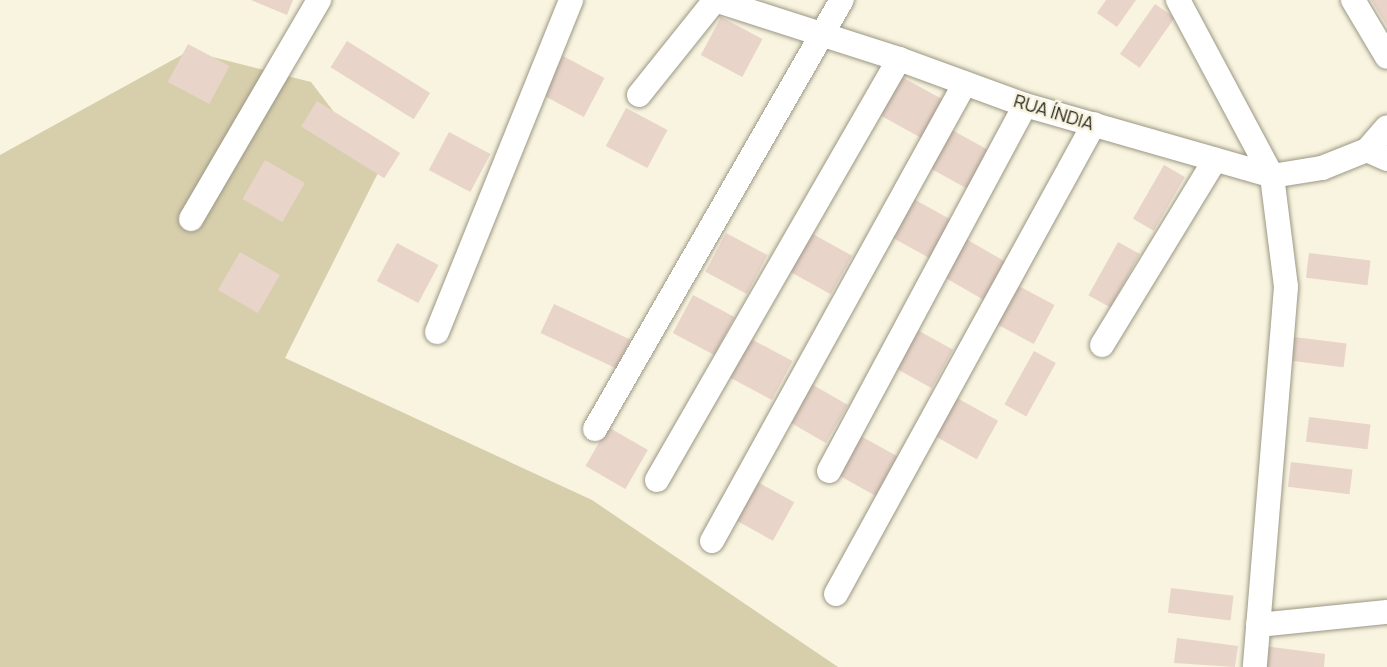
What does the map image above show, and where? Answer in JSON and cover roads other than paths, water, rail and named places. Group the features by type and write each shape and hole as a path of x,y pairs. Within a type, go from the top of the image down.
{"street":[{"path":"191,219 319,0"},
{"path":"436,332 570,0"},
{"path":"639,95 715,0"},
{"name":"RUA ÍNDIA","path":"715,0 899,59 1025,105 1272,176 1322,168 1377,154 1387,127"},
{"path":"595,429 824,35 842,0"},
{"path":"1178,0 1272,176 1286,287 1255,667"},
{"path":"1353,0 1387,57"},
{"path":"657,480 899,59"},
{"path":"712,541 965,83"},
{"path":"829,471 1025,105"},
{"path":"836,594 1094,124"},
{"path":"1102,345 1215,160"},
{"path":"1258,625 1387,612"}]}
